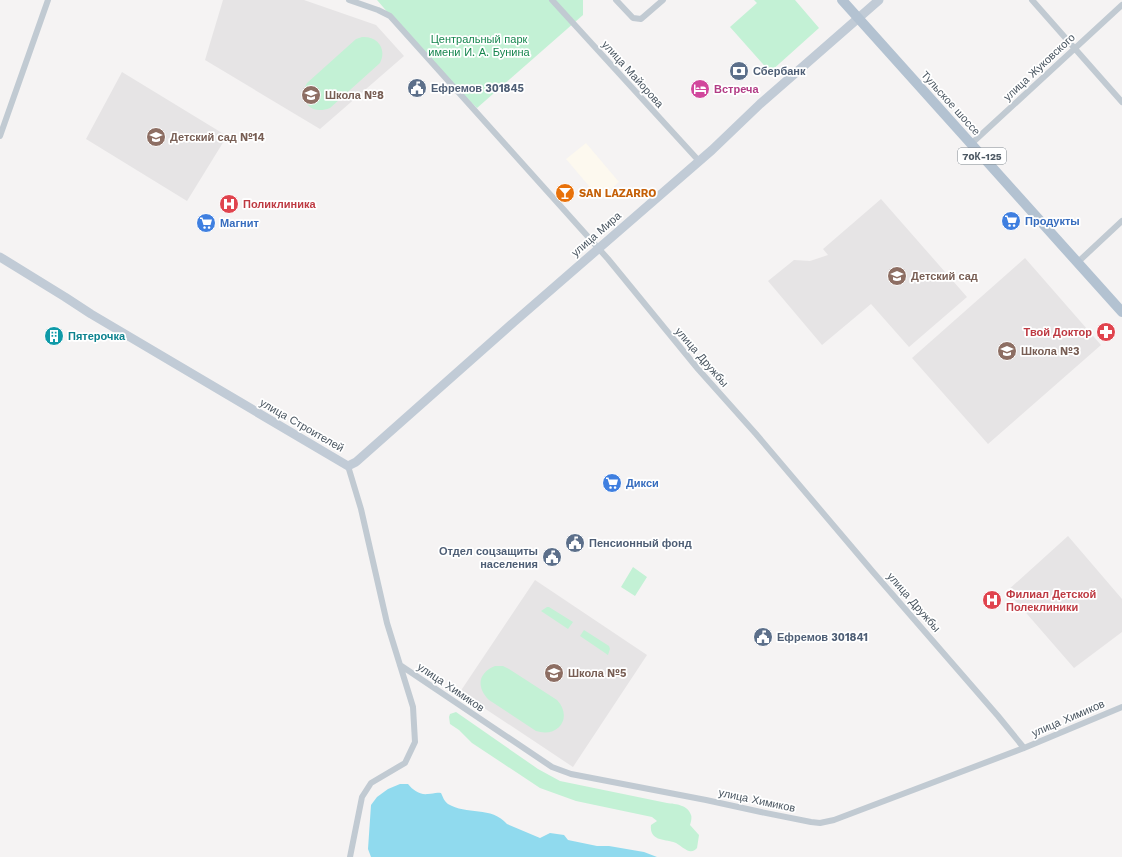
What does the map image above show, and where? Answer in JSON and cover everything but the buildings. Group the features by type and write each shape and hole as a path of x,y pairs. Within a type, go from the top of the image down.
{"main road":[{"name":"Тульское шоссе","path":"842,0 1122,312"}],"street":[{"path":"0,136 48,0"},
{"name":"улица Дружбы","path":"349,0 378,10 390,16 608,259 698,369 756,434 1024,748"},
{"name":"улица Майорова","path":"552,0 699,161"},
{"path":"616,0 633,18 641,19 663,0"},
{"name":"улица Мира","path":"348,466 356,462 699,161 760,104 879,0"},
{"path":"1032,0 1122,102"},
{"name":"улица Жуковского","path":"971,144 1122,5"},
{"path":"1078,262 1122,222"},
{"name":"улица Строителей","path":"0,257 91,314 348,466 360,509 387,623 413,707 414,742 405,763 371,782 362,797 350,857"},
{"name":"улица Химиков","path":"400,666 552,767 571,774 820,823 834,820 1024,748 1122,706"}],"shaded area":[{"name":"Школа №8","path":"223,0 304,0 376,25 404,56 320,129 205,60"},
{"name":"Детский сад №14","path":"122,72 227,136 187,201 86,139"},
{"path":"586,143 619,182 600,199 566,159"},
{"name":"Детский сад","path":"881,199 967,297 909,347 871,304 822,345 768,281 794,260 810,261 828,255 823,249"},
{"name":"Школа №3","path":"1025,258 1101,345 988,444 912,358"},
{"path":"1068,536 1122,599 1122,632 1074,668 1007,591"},
{"name":"Школа №5","path":"535,580 647,655 573,767 460,692"}],"green space":[{"name":"Центральный парк имени И. А. Бунина","path":"377,0 583,0 583,15 477,108 439,72"},
{"path":"754,0 795,0 819,28 770,72 730,27 757,3"},
{"path":"368,37 380,44 382,48 382,58 380,63 330,108 317,110 312,108 308,105 304,95 304,89 307,83 356,39"},
{"path":"633,567 647,577 635,596 621,587"},
{"path":"547,607 573,622 568,629 541,611"},
{"path":"584,630 609,646 610,649 608,655 580,636"},
{"path":"495,666 503,666 509,669 557,700 562,706 564,713 561,724 557,729 551,732 536,731 489,700 482,690 481,681 485,672"},
{"path":"456,712 538,769 560,781 684,807 691,816 690,825 699,835 697,848 693,851 689,851 676,843 655,837 651,830 651,825 657,821 652,817 576,801 540,788 472,743 459,730 450,724 450,714"}],"water":[{"path":"400,784 408,784 414,790 422,794 441,793 448,804 463,809 494,815 501,818 507,824 540,838 550,833 564,835 568,840 597,846 609,846 644,852 657,857 371,857 368,849 371,805 377,797 388,789"}],"place":[{"name":"Сбербанк","path":"739,71"},
{"name":"Ефремов 301845","path":"417,88"},
{"name":"Встреча","path":"700,89"},
{"name":"Школа №8","path":"311,95"},
{"name":"Детский сад №14","path":"156,137"},
{"name":"SAN LAZARRO","path":"565,193"},
{"name":"Поликлиника","path":"229,204"},
{"name":"Продукты","path":"1011,221"},
{"name":"Магнит","path":"206,223"},
{"name":"Детский сад","path":"897,276"},
{"name":"Твой Доктор","path":"1106,332"},
{"name":"Пятерочка","path":"54,336"},
{"name":"Школа №3","path":"1007,351"},
{"name":"Дикси","path":"612,483"},
{"name":"Пенсионный фонд","path":"575,543"},
{"name":"Отдел соцзащиты населения","path":"552,557"},
{"name":"Филиал Детской Полеклиники","path":"992,600"},
{"name":"Ефремов 301841","path":"763,637"},
{"name":"Школа №5","path":"554,673"}]}
